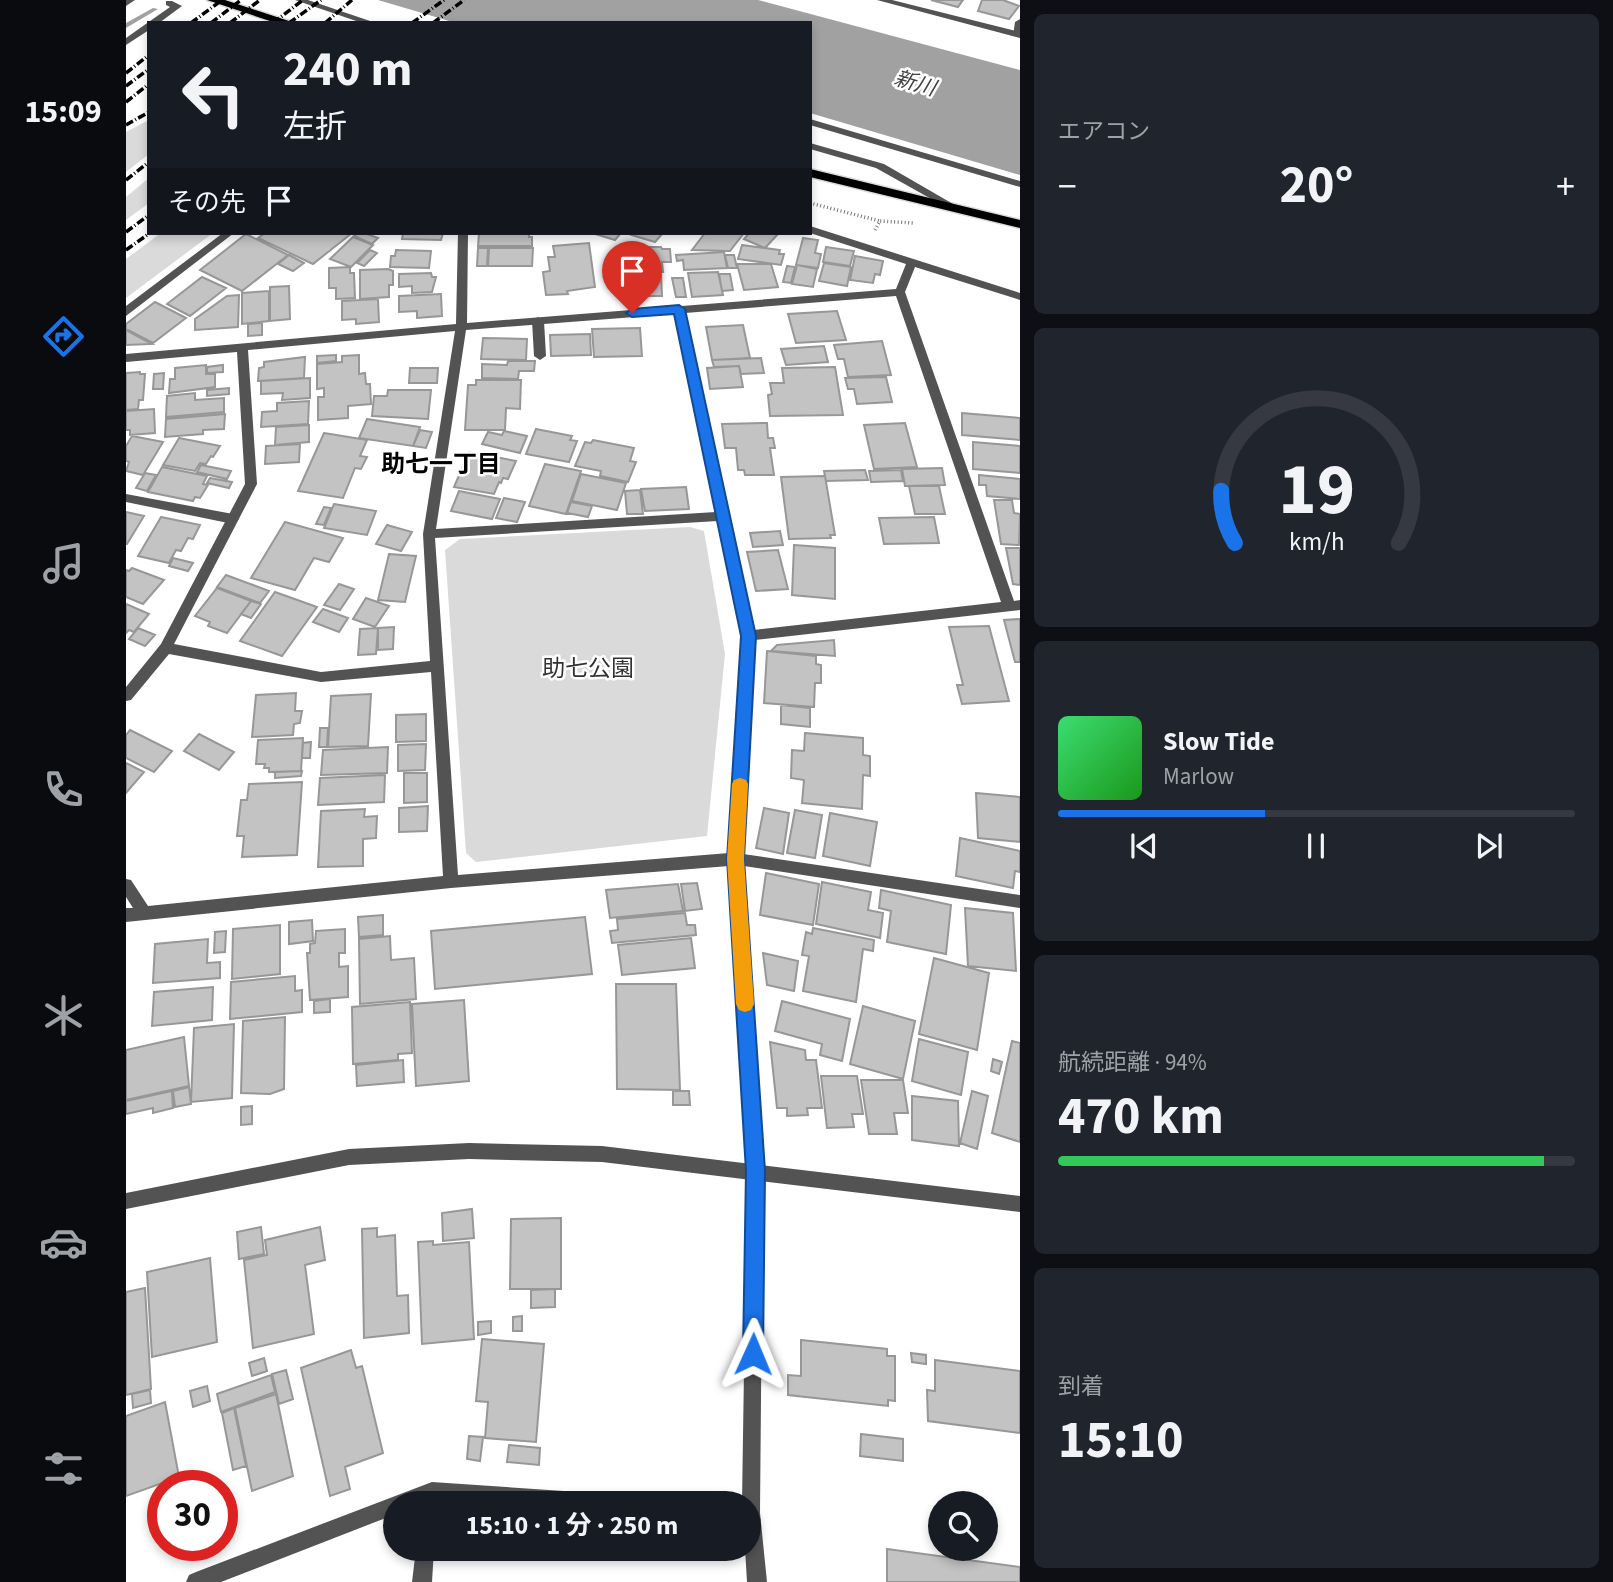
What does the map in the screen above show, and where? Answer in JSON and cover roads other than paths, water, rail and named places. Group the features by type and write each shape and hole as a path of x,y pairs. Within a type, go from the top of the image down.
{"main road":[{"path":"213,0 282,21"},
{"path":"812,173 1020,224"}],"street":[{"path":"126,3 131,0"},
{"path":"156,0 172,2 177,6 156,21"},
{"path":"299,0 366,21"},
{"path":"881,0 1018,35 1020,22"},
{"path":"126,43 147,27"},
{"path":"812,123 1020,184"},
{"path":"812,147 880,166 955,208"},
{"path":"812,230 1020,297"},
{"path":"126,312 226,235"},
{"path":"451,882 429,534 461,327 463,235"},
{"path":"749,636 1014,606 900,292 912,261"},
{"path":"126,358 461,327 900,292"},
{"path":"679,309 749,636 736,859 755,1171 750,1491"},
{"path":"538,321 540,356"},
{"path":"126,695 166,648 251,484 242,347"},
{"path":"126,498 233,519"},
{"path":"429,534 723,516"},
{"path":"166,648 321,677 438,666"},
{"path":"126,915 451,882 736,859 1020,902"},
{"path":"126,885 144,912"},
{"path":"126,1201 349,1157 469,1151 602,1154 1020,1204"},
{"path":"196,1582 383,1510"},
{"path":"422,1582 424,1561"},
{"path":"755,1561 757,1582"}],"water":[{"name":"新川","path":"378,0 758,0 1020,70 1020,175 812,114 812,21 449,21"}],"waterway":[{"path":"126,26 155,9"}],"railway":[{"path":"194,21 222,0"},
{"path":"214,21 241,0"},
{"path":"233,21 260,0"},
{"path":"276,21 303,0"},
{"path":"292,21 321,0"},
{"path":"327,21 352,0"},
{"path":"415,21 444,0"},
{"path":"436,21 464,0"},
{"path":"126,73 147,57"},
{"path":"126,86 147,70"},
{"path":"126,102 147,86"},
{"path":"126,125 147,113"},
{"path":"126,180 147,164"},
{"path":"126,232 147,216"},
{"path":"126,250 147,235"}],"district":[{"name":"助七一丁目","path":"441,464"}],"park label":[{"name":"助七公園","path":"588,668"}]}
